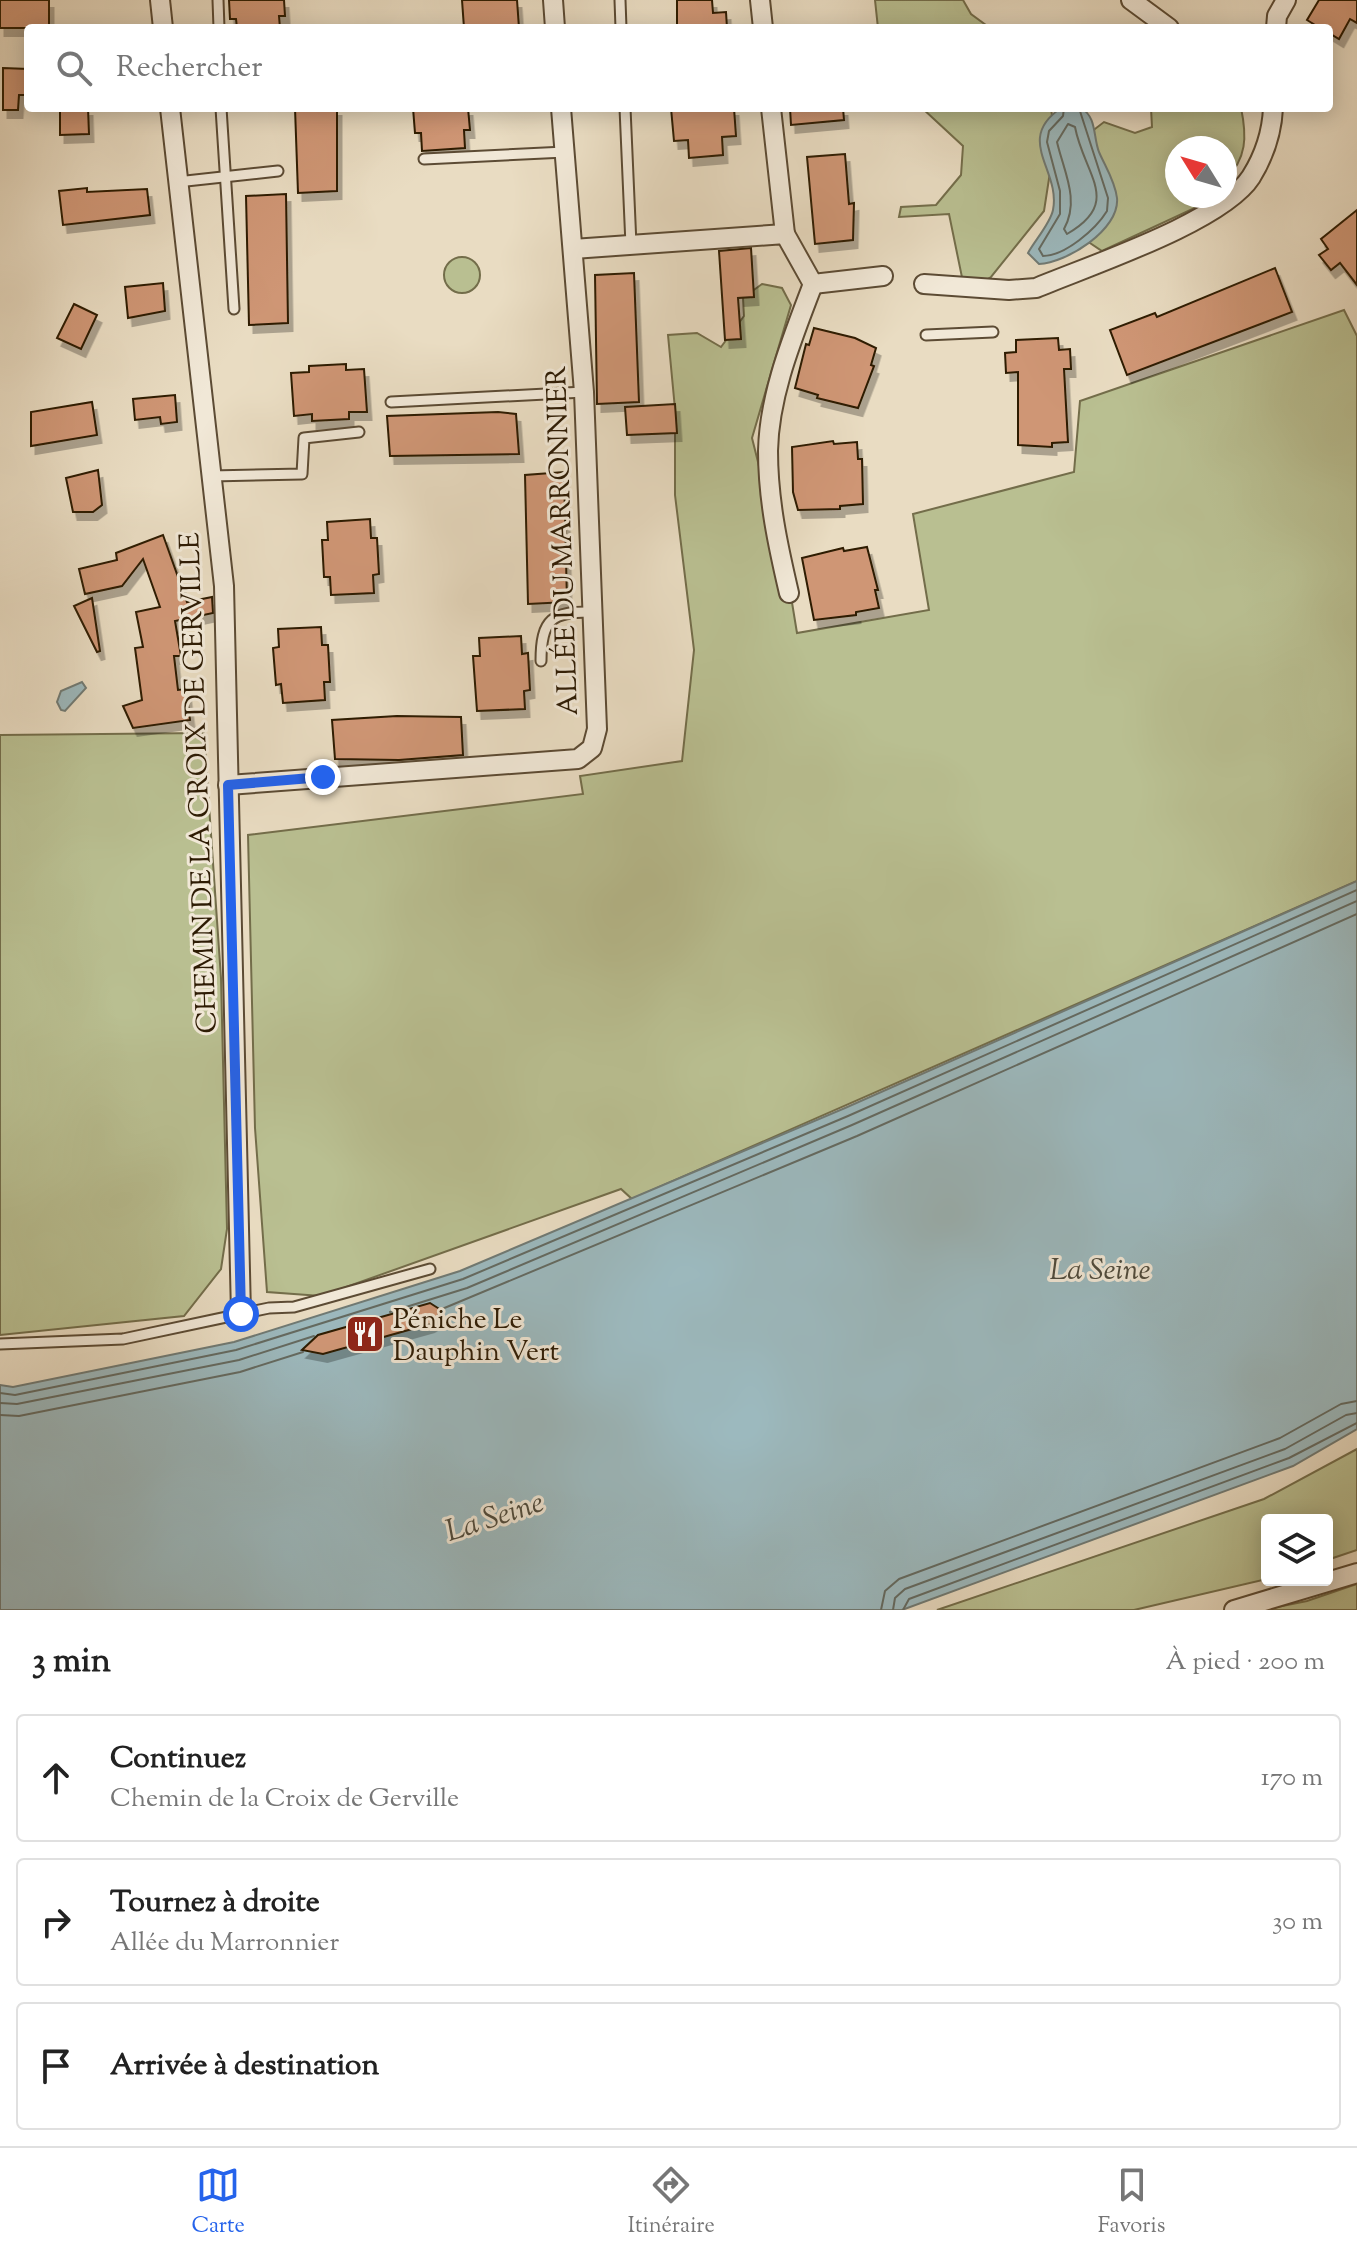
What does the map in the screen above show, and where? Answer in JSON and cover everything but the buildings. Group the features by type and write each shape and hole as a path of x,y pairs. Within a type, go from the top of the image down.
{"street":[{"path":"160,0 163,24"},
{"path":"553,0 555,24"},
{"path":"760,0 763,24"},
{"path":"1131,0 1164,24"},
{"path":"1276,24 1286,0"},
{"name":"CHEMIN DE LA CROIX DE GERVILLE","path":"170,112 224,586 241,1314"},
{"name":"ALLÉE DU MARRONNIER","path":"228,785 578,759 592,748 597,729 584,392 561,112"},
{"path":"771,112 785,234 813,284 783,365 768,449 773,523 789,593"},
{"path":"924,284 1009,290 1036,288 1206,215 1250,179 1272,130 1273,112"},
{"path":"573,249 785,234"},
{"path":"813,284 883,276"},
{"path":"1234,1610 1357,1573"}],"lane":[{"path":"218,0 219,24"},
{"path":"620,0 621,24"},
{"path":"221,112 234,309"},
{"path":"625,112 631,245"},
{"path":"424,159 565,152"},
{"path":"177,182 278,171"},
{"path":"926,335 993,332"},
{"path":"391,402 584,392"},
{"path":"211,476 302,474 304,438 359,432"},
{"path":"541,661 541,636 547,623 559,615 593,612"},
{"path":"0,1344 123,1339 241,1314 294,1307 430,1269"}],"green space":[{"path":"875,0 963,0 971,14 985,24 878,24"},
{"path":"926,112 1052,112 1055,140 1044,211 991,277 965,292 949,214 899,217 901,207 936,205 961,175 963,146"},
{"path":"1151,112 1242,112 1244,147 1237,165 1237,136 1165,136 1165,208 1195,208 1102,251 1084,239 1078,142 1104,122 1135,133 1152,127"},
{"path":"462,257 475,262 480,275 475,288 462,293 449,288 444,275 449,262"},
{"path":"762,284 782,288 791,305 752,438 762,478 778,517 797,633 929,610 913,514 1074,472 1080,401 1344,310 1357,336 1357,881 632,1199 621,1189 321,1296 267,1292 255,1128 248,835 583,794 580,776 682,761 694,650 675,495 675,409 668,335 697,333 721,347 744,316 743,298"},
{"path":"204,733 221,978 227,1229 221,1269 184,1316 0,1335 0,735"},
{"path":"1357,1449 1357,1550 1333,1558 1333,1514 1261,1514 1261,1580 1134,1610 937,1610 1264,1499"},
{"path":"1357,1584 1357,1610 1262,1610 1307,1601"}],"water":[{"path":"1056,112 1086,112 1117,198 1116,210 1101,233 1063,258 1039,264 1028,253 1053,210 1054,195 1040,144 1047,120"},
{"path":"82,682 86,688 65,711 61,710 57,702 61,691"},
{"name":"La Seine","path":"1357,881 1357,1429 1293,1466 902,1610 0,1610 0,1385 13,1387 234,1342 460,1271 845,1108"}],"place":[{"name":"Péniche Le Dauphin Vert","path":"365,1334"}],"route":[{"path":"241,1314 228,785 323,777"}]}
